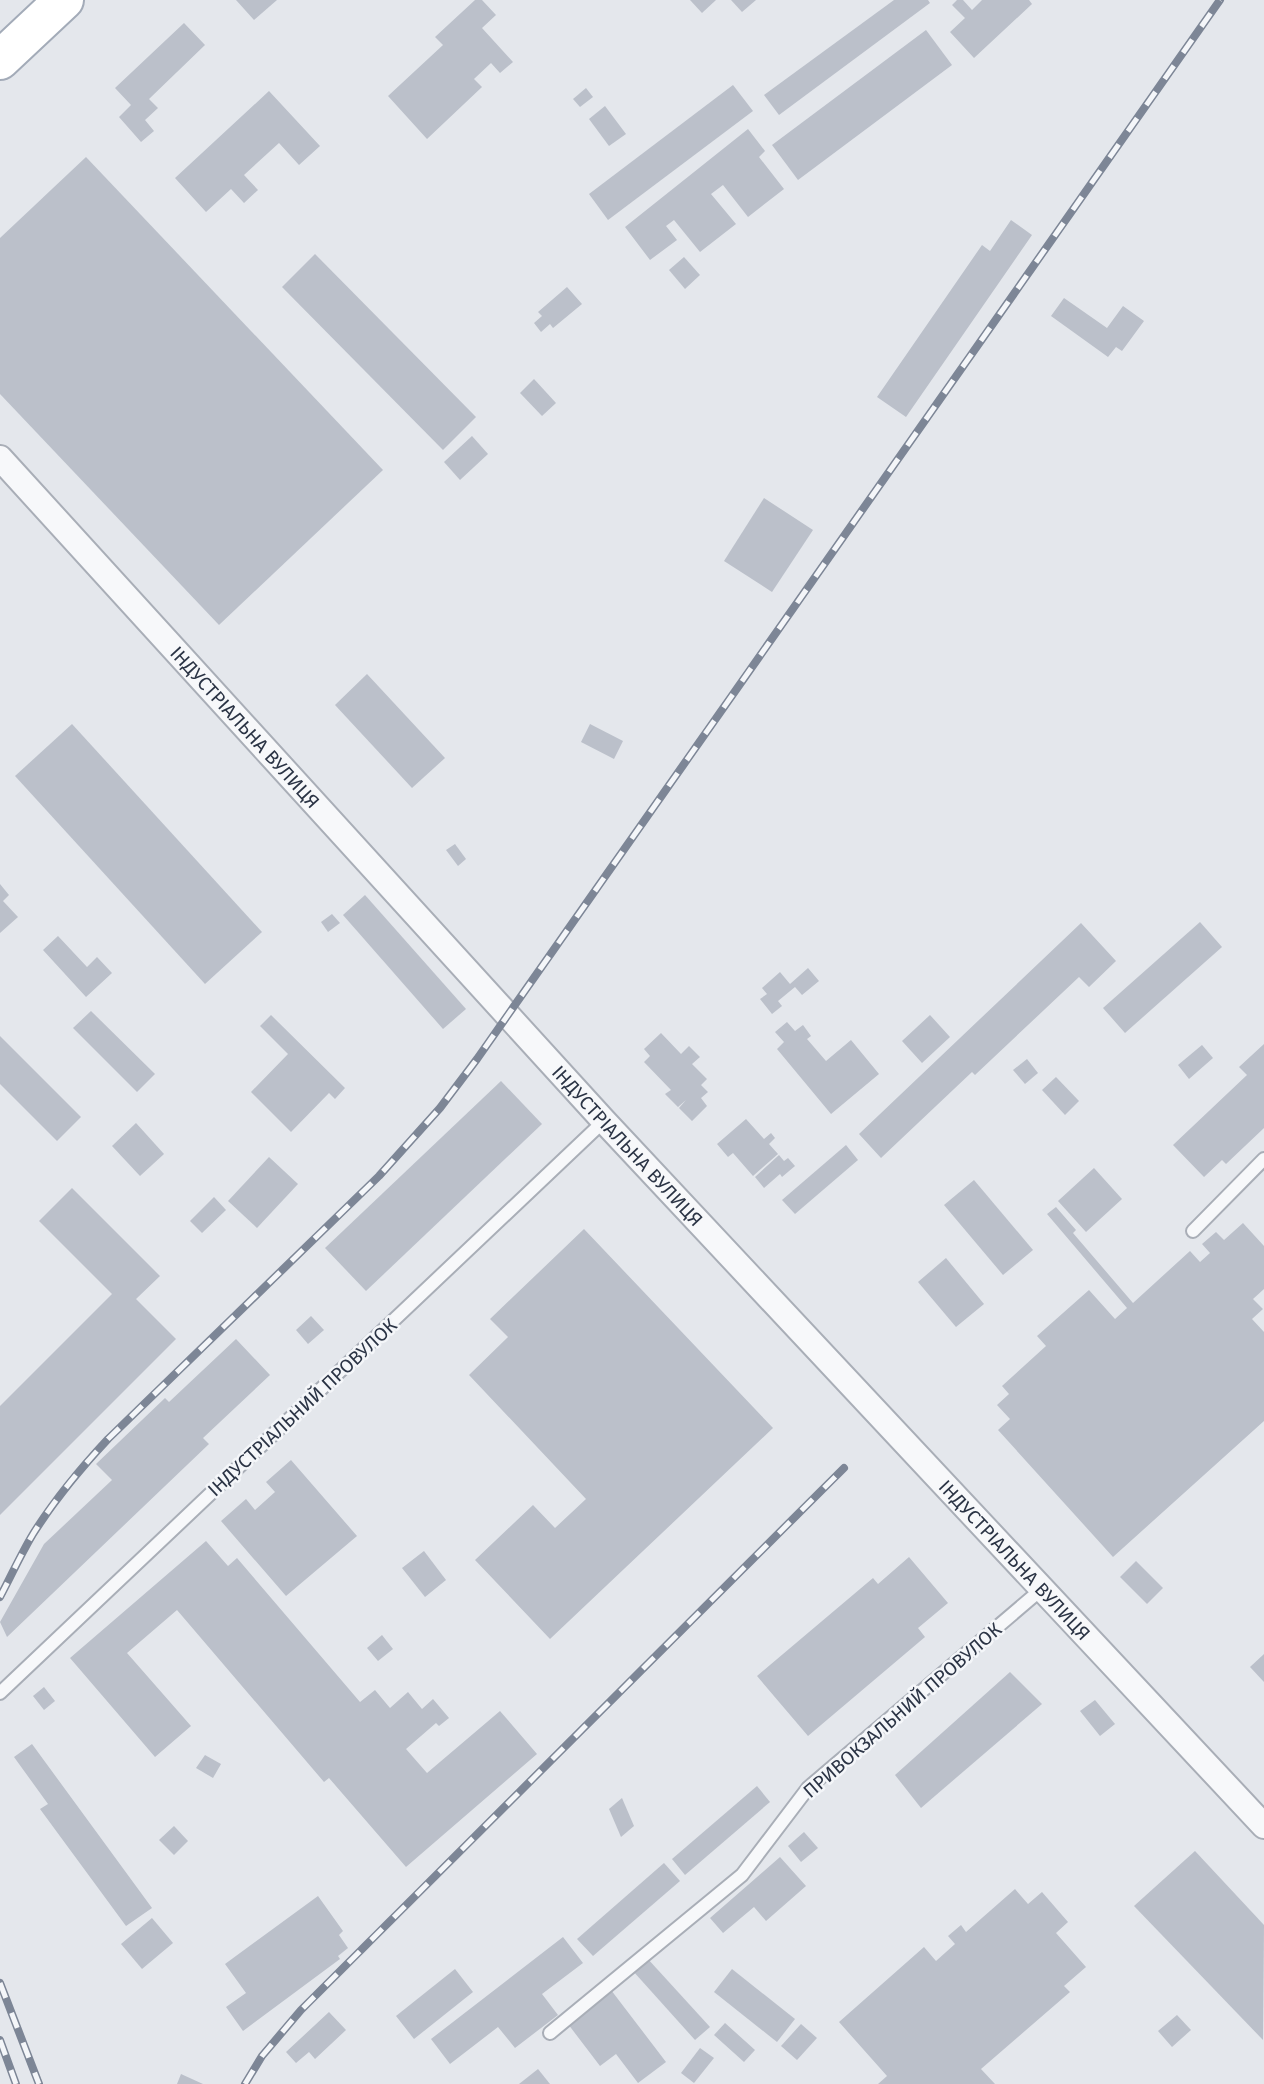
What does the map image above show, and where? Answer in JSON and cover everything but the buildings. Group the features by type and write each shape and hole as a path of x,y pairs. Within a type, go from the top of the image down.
{"main road":[{"path":"0,60 64,0"}],"street":[{"name":"ІНДУСТРІАЛЬНА ВУЛИЦЯ","path":"0,458 604,1121 1264,1826"}],"lane":[{"name":"ІНДУСТРІАЛЬНИЙ ПРОВУЛОК","path":"0,1693 604,1121"},
{"path":"1193,1231 1264,1159"},
{"name":"ПРИВОКЗАЛЬНИЙ ПРОВУЛОК","path":"550,2033 742,1875 808,1788 1043,1588"}],"railway":[{"path":"0,1597 41,1521 98,1450 379,1176 440,1108 1220,0"},
{"path":"245,2084 262,2056 301,2010 844,1468"},
{"path":"0,1983 39,2084"},
{"path":"0,2040 16,2084"}]}
